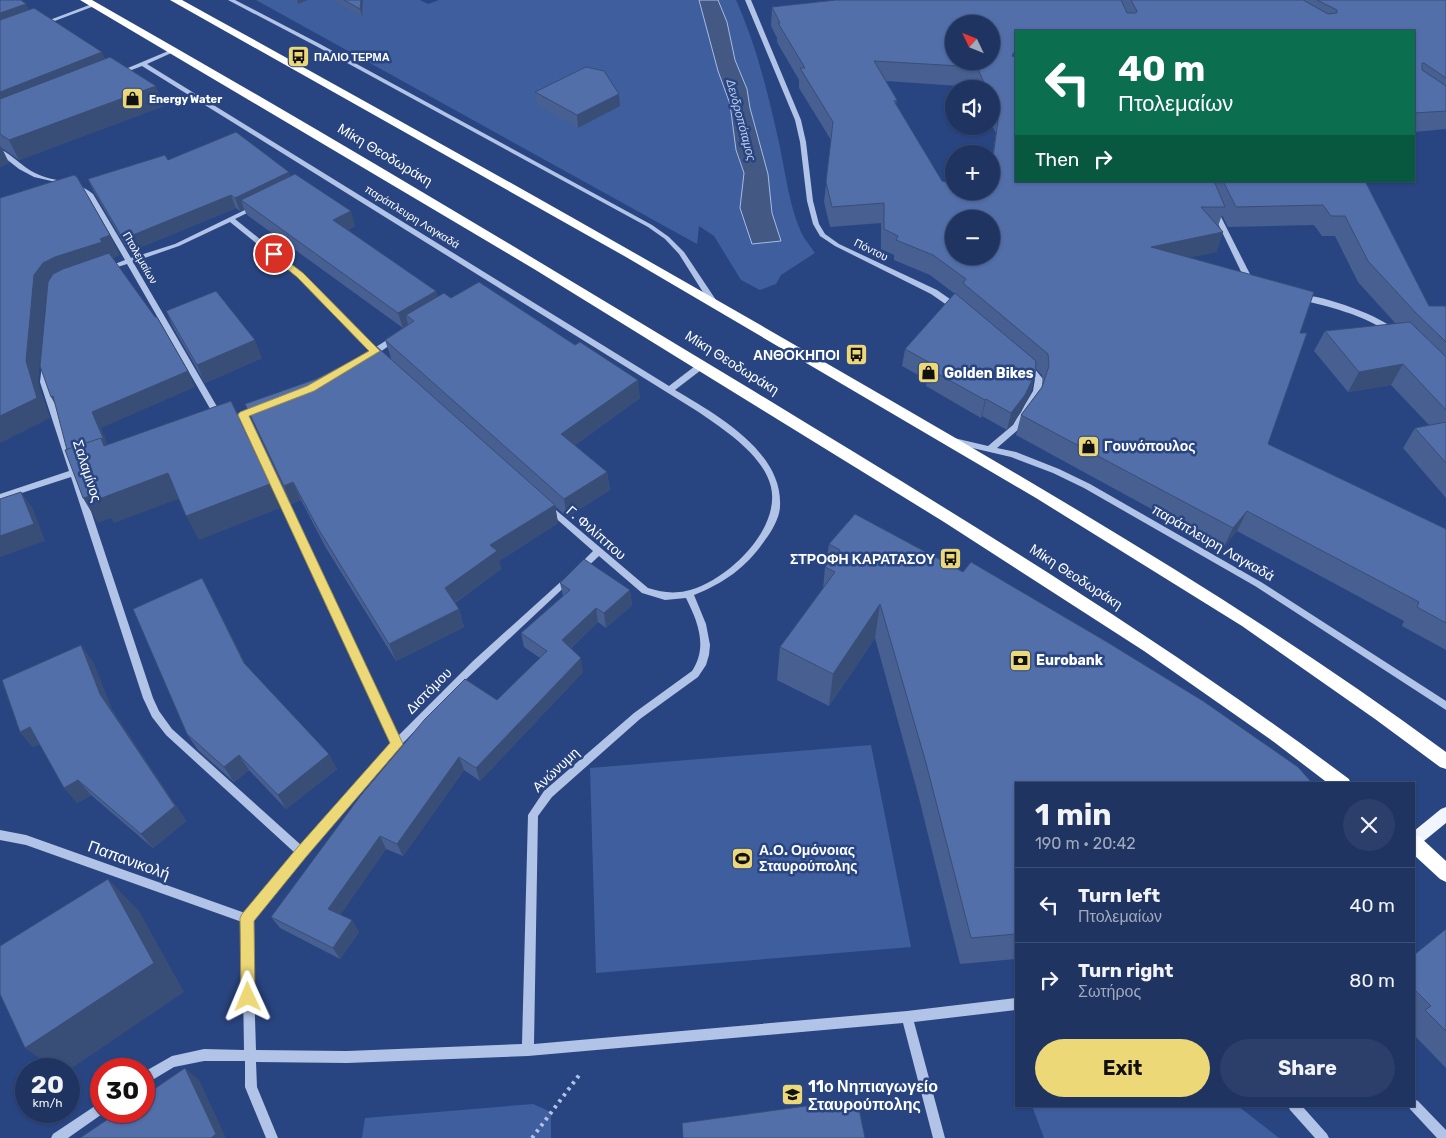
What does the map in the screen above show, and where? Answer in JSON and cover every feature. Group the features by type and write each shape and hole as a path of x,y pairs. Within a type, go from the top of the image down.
{"highway":[{"path":"175,0 494,177 950,440 1178,577 1364,702 1446,762"},
{"name":"Μίκη Θεοδωράκη","path":"89,2 175,50 702,366 1100,612 1270,728 1341,782"},
{"path":"1415,842 1446,873"}],"main road":[{"path":"1415,840 1446,814"}],"street":[{"path":"231,0 318,45 650,226 667,238 682,254 714,303"},
{"name":"Πόντου","path":"748,0 798,120 803,142 812,212 822,235 836,245 934,292 961,311"},
{"path":"32,28 89,2"},
{"path":"110,76 175,50"},
{"name":"παράπλευρη Λαγκαδά","path":"142,63 669,390"},
{"path":"0,151 34,175 74,183"},
{"path":"55,190 74,183"},
{"name":"Πτολεμαίων","path":"74,183 91,195 222,422"},
{"path":"1210,199 1247,279 1260,288"},
{"path":"103,270 177,245 262,204"},
{"path":"231,219 300,275 389,364"},
{"path":"484,285 493,280"},
{"path":"1291,295 1351,309 1376,320 1402,338"},
{"path":"367,356 400,336"},
{"path":"991,448 1012,432 1037,391 1040,382 1037,376 1021,360"},
{"name":"Σαλαμίνος","path":"46,363 44,382 78,471 148,698 155,714 168,732 301,852"},
{"path":"635,584 649,594 678,597 689,594 724,577 747,556 769,526 776,511 777,496 768,471 748,446 716,420 669,390 702,366"},
{"path":"213,425 269,405"},
{"path":"244,415 397,744"},
{"name":"παράπλευρη Λαγκαδά","path":"950,440 991,448 1056,471 1124,507 1258,584 1446,706"},
{"path":"0,497 78,471"},
{"name":"Γ. Φιλίππου","path":"540,500 635,584"},
{"name":"Διστόμου","path":"247,918 301,852 397,744 488,653 598,552"},
{"name":"Ανώνυμη","path":"528,1050 533,815 548,794 637,716 695,674 702,666 707,650 705,638 689,594"},
{"name":"Παπανικολή","path":"0,835 26,840 247,918"},
{"path":"247,918 251,1087 272,1138"},
{"path":"155,1072 172,1062 204,1055 347,1057 528,1050 907,1017 1015,1004"},
{"path":"907,1017 939,1138"},
{"path":"1415,1106 1446,1138"},
{"path":"1295,1107 1323,1138"},
{"path":"57,1138 90,1116"}],"path":[{"path":"532,1138 602,1043"}],"shaded area":[{"path":"256,0 420,0 428,4 439,0 736,0 755,49 765,83 793,210 802,234 815,253 781,275 776,284 760,290 741,280 714,236 699,226 697,244"},
{"name":"Α.Ο. Ομόνοιας Σταυρούπολης","path":"871,745 911,947 596,973 590,768"},
{"path":"533,1104 551,1112 551,1138 362,1138 365,1118"},
{"path":"1032,1107 1239,1107 1279,1138 1044,1138"}],"water":[{"name":"Δενδροπόταμος","path":"699,0 718,0 727,22 735,60 747,89 750,108 768,174 772,213 781,241 752,244 740,208 744,173 736,150 730,104 718,71"}],"building":[{"path":"0,0 21,0 26,4 0,13"},
{"path":"344,0 361,0 360,9"},
{"path":"836,0 1121,0 1127,13 1136,13 1137,11 1131,0 1303,0 1328,14 1337,13 1337,10 1317,0 1446,0 1446,78 1424,63 1422,63 1422,70 1446,86 1446,111 1415,113 1415,30 1015,30 1015,52 1012,56 1015,57 1015,182 1214,182 1225,207 1201,207 1223,232 1151,247 1314,292 1300,333 1307,333 1268,444 1446,529 1446,623 1417,607 1419,602 1247,511 1233,528 1021,415 1042,387 1049,366 1048,354 963,283 966,279 947,265 1000,265 1000,210 945,210 945,264 933,255 896,240 898,236 884,229 884,203 832,207 826,182 833,122 800,68 805,68 778,23 780,23 772,7"},
{"path":"34,8 102,52 0,92 0,20"},
{"path":"110,57 156,86 9,140 0,134 0,99"},
{"path":"586,67 604,71 619,94 577,115 535,92"},
{"path":"236,132 289,172 235,198 231,195 123,239 88,179 165,155 168,160"},
{"path":"295,174 351,211 333,220 436,291 398,313 241,200"},
{"path":"74,175 77,177 110,235 100,239 102,242 55,257 43,263 34,275 26,361 37,398 0,416 0,198"},
{"path":"1224,182 1366,182 1429,306 1446,306 1446,342 1368,261 1345,216 1331,216 1323,205 1236,207"},
{"path":"109,253 155,317 157,317 188,371 92,412 103,438 67,450 53,396 51,397 40,366 48,282 53,274 63,269"},
{"path":"479,282 575,345 580,342 638,380 561,434 607,472 564,499 385,340 414,321 406,315 444,293 451,298"},
{"path":"216,291 255,340 197,365 166,311"},
{"path":"955,293 1036,361 1035,374 1025,395 1011,413 929,369 934,365 905,349"},
{"path":"1410,322 1446,357 1446,410 1403,364 1359,372 1325,331"},
{"path":"376,346 555,505 490,545 497,551 445,588 459,609 389,644 319,530 293,482 284,486 245,404 316,379"},
{"path":"231,401 270,484 186,516 168,473 99,499 97,494 83,498 65,450 101,438 104,446"},
{"path":"1446,422 1446,463 1415,428"},
{"path":"21,492 34,524 0,536 0,499"},
{"path":"855,514 963,572 971,562 1203,701 1298,767 1311,782 1015,782 1015,934 971,938 926,763 880,604 833,674 780,647 835,572 825,567 840,550 829,544"},
{"path":"584,559 630,590 604,613 596,608 562,640 581,658 476,768 459,757 397,844 380,836 328,909 352,920 333,948 271,917 361,795 425,719 465,679 497,700 547,651 521,633 570,590 560,583"},
{"path":"202,578 244,663 329,754 278,795 239,755 224,767 187,734 133,609"},
{"path":"81,645 100,694 175,806 141,834 78,780 64,788 30,727 20,732 2,680"},
{"path":"108,879 154,963 25,1048 0,994 0,946"},
{"path":"1446,929 1446,1031 1425,1010 1431,1006 1415,990 1415,954"},
{"path":"185,1068 216,1134 211,1138 80,1138 102,1123 155,1123 155,1088"},
{"path":"857,1099 865,1138 683,1138 682,1123"}],"place":[{"name":"ΠΑΛΙΟ ΤΕΡΜΑ","path":"298,57"},
{"name":"Energy Water","path":"133,99"},
{"name":"ΑΝΘΟΚΗΠΟΙ","path":"856,355"},
{"name":"Golden Bikes","path":"928,373"},
{"name":"Γουνόπουλος","path":"1088,446"},
{"name":"ΣΤΡΟΦΗ ΚΑΡΑΤΑΣΟΥ","path":"951,559"},
{"name":"Eurobank","path":"1020,660"},
{"name":"Α.Ο. Ομόνοιας Σταυρούπολης","path":"743,858"},
{"name":"11ο Νηπιαγωγείο Σταυρούπολης","path":"792,1095"}],"route":[{"path":"248,997 247,918 301,852 397,744 244,415 311,389 375,351 300,275 274,254"}]}
